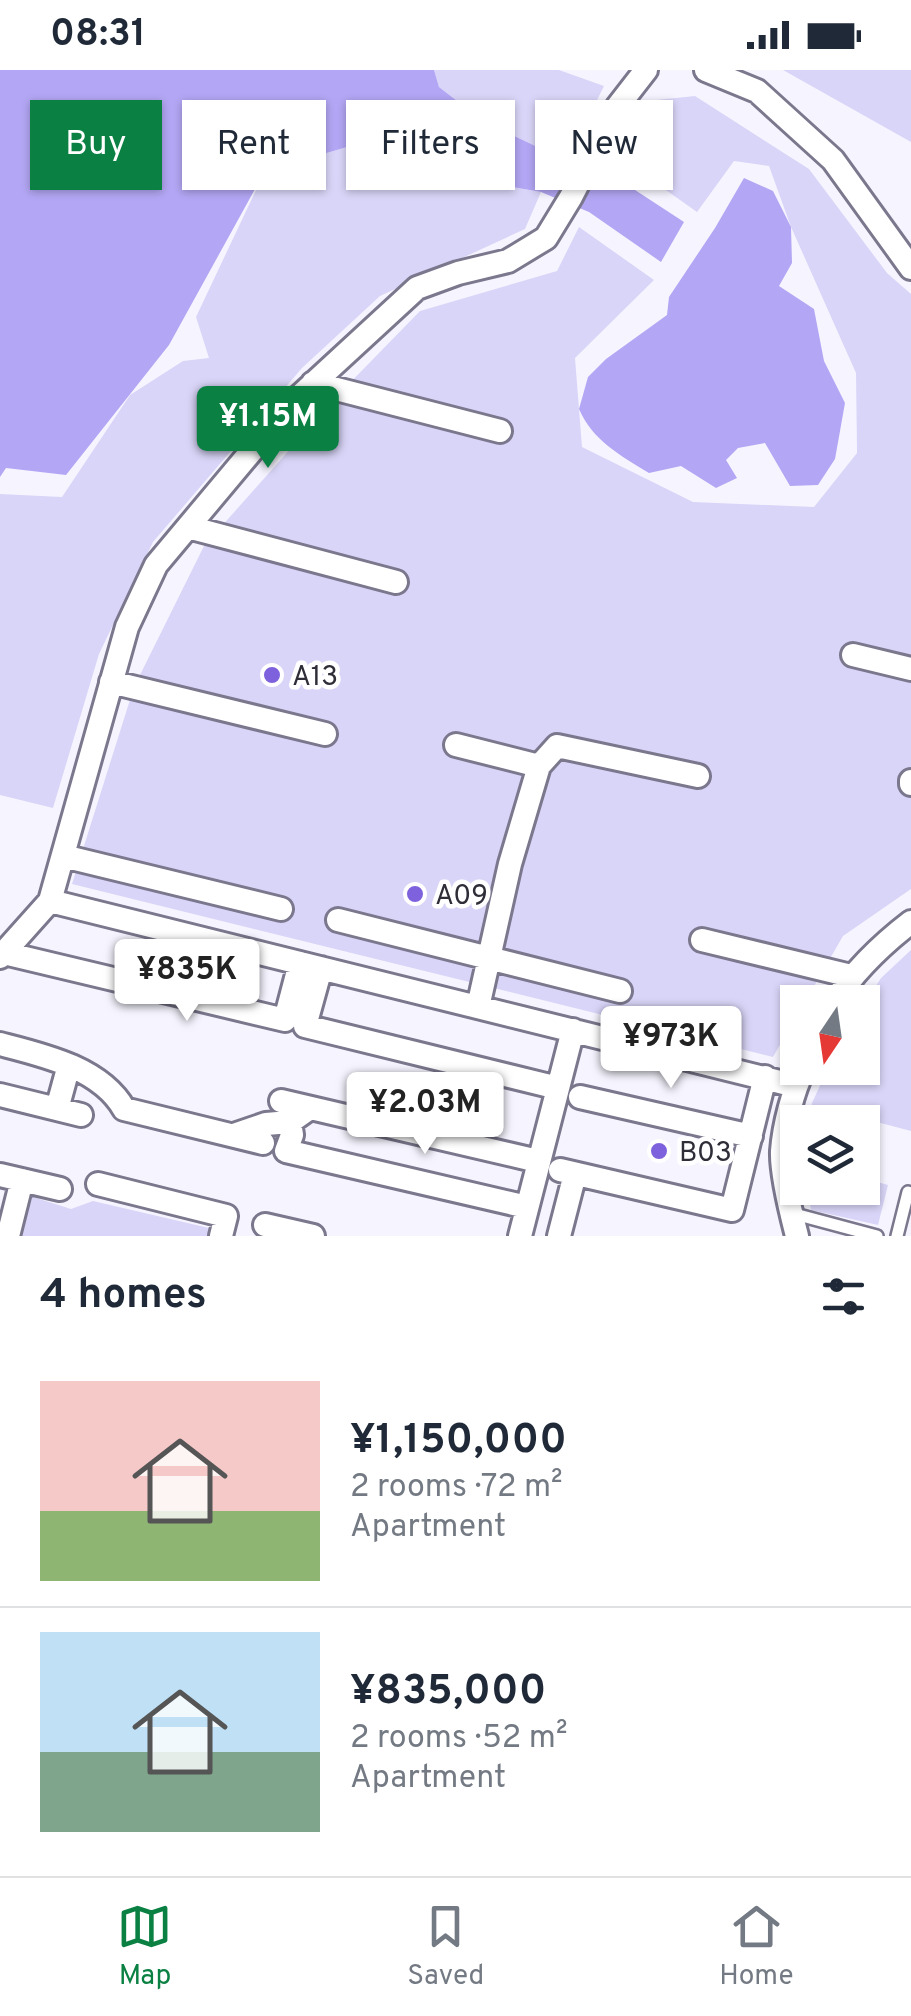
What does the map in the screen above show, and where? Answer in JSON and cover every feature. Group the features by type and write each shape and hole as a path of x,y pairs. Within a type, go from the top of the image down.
{"street":[{"path":"310,966 286,1020 2,955 50,901 127,627 156,565 291,404 417,288 508,261 546,238 618,106 646,70"},
{"path":"706,70 757,91 833,160 911,268"},
{"path":"313,382 500,431"},
{"path":"188,527 396,582"},
{"path":"853,655 911,670"},
{"path":"112,682 326,734"},
{"path":"456,746 540,766"},
{"path":"478,1006 510,864 540,766 557,746 698,776"},
{"path":"63,856 281,909"},
{"path":"50,901 765,1078 780,1077"},
{"path":"338,920 620,991"},
{"path":"845,985 911,922"},
{"path":"702,940 851,976"},
{"path":"310,966 305,1026 558,1088"},
{"path":"520,1236 572,1030"},
{"path":"0,1044 59,1059 114,1092 124,1110 263,1143"},
{"path":"0,1095 69,1112 69,1065"},
{"path":"559,1236 568,1172 732,1210 765,1078"},
{"path":"794,1225 782,1152 798,1085"},
{"path":"580,1097 750,1136"},
{"path":"234,1135 294,1110 538,1161"},
{"path":"294,1110 286,1152 527,1207"},
{"path":"6,1228 11,1177 60,1189"},
{"path":"98,1184 226,1216 221,1236"},
{"path":"265,1224 313,1236"}],"lane":[{"path":"898,1236 908,1192"},
{"path":"794,1225 877,1236"}],"shaded area":[{"path":"0,70 434,70 439,87 456,100 346,100 346,147 326,153 326,100 182,100 182,190 255,190 169,345 66,475 6,468 0,477"},
{"path":"434,70 559,70 604,86 597,100 535,100 535,146 515,136 515,100 456,100 439,87"},
{"path":"783,70 911,70 911,142"},
{"path":"695,96 809,169 887,273 911,294 911,889 843,936 815,985 780,985 780,1045 773,1057 72,884 134,687 204,546 340,393 420,311 557,271 579,227 654,280 575,358 582,447 693,502 814,507 857,453 856,373 791,227 769,166 734,161 697,212 666,190 673,190 673,100 656,100"},
{"path":"515,136 535,146 535,190 635,190 684,222 661,262 589,212 541,192 515,187"},
{"path":"346,147 346,190 515,187 541,192 525,229 380,296 302,368 153,542 99,654 53,808 0,795 0,494 62,497 130,395 183,361 209,358 196,317 256,190 326,190 326,153"},
{"path":"744,178 773,191 791,227 792,263 779,286 814,309 824,361 845,403 835,459 818,485 790,486 765,443 738,448 726,460 737,478 716,488 681,466 649,473 600,439 579,409 588,377 606,359 667,315 669,297"},
{"path":"911,950 911,1131 880,1123 880,1105 812,1105 820,1085 880,1085 880,985 876,985"},
{"path":"880,1183 888,1185 878,1225 811,1210 810,1205 880,1205"},
{"path":"30,1196 71,1209 93,1201 209,1228 207,1236 19,1236"}],"place":[{"name":"A13","path":"272,675"},
{"name":"A09","path":"415,894"},
{"name":"B03","path":"659,1151"}]}
